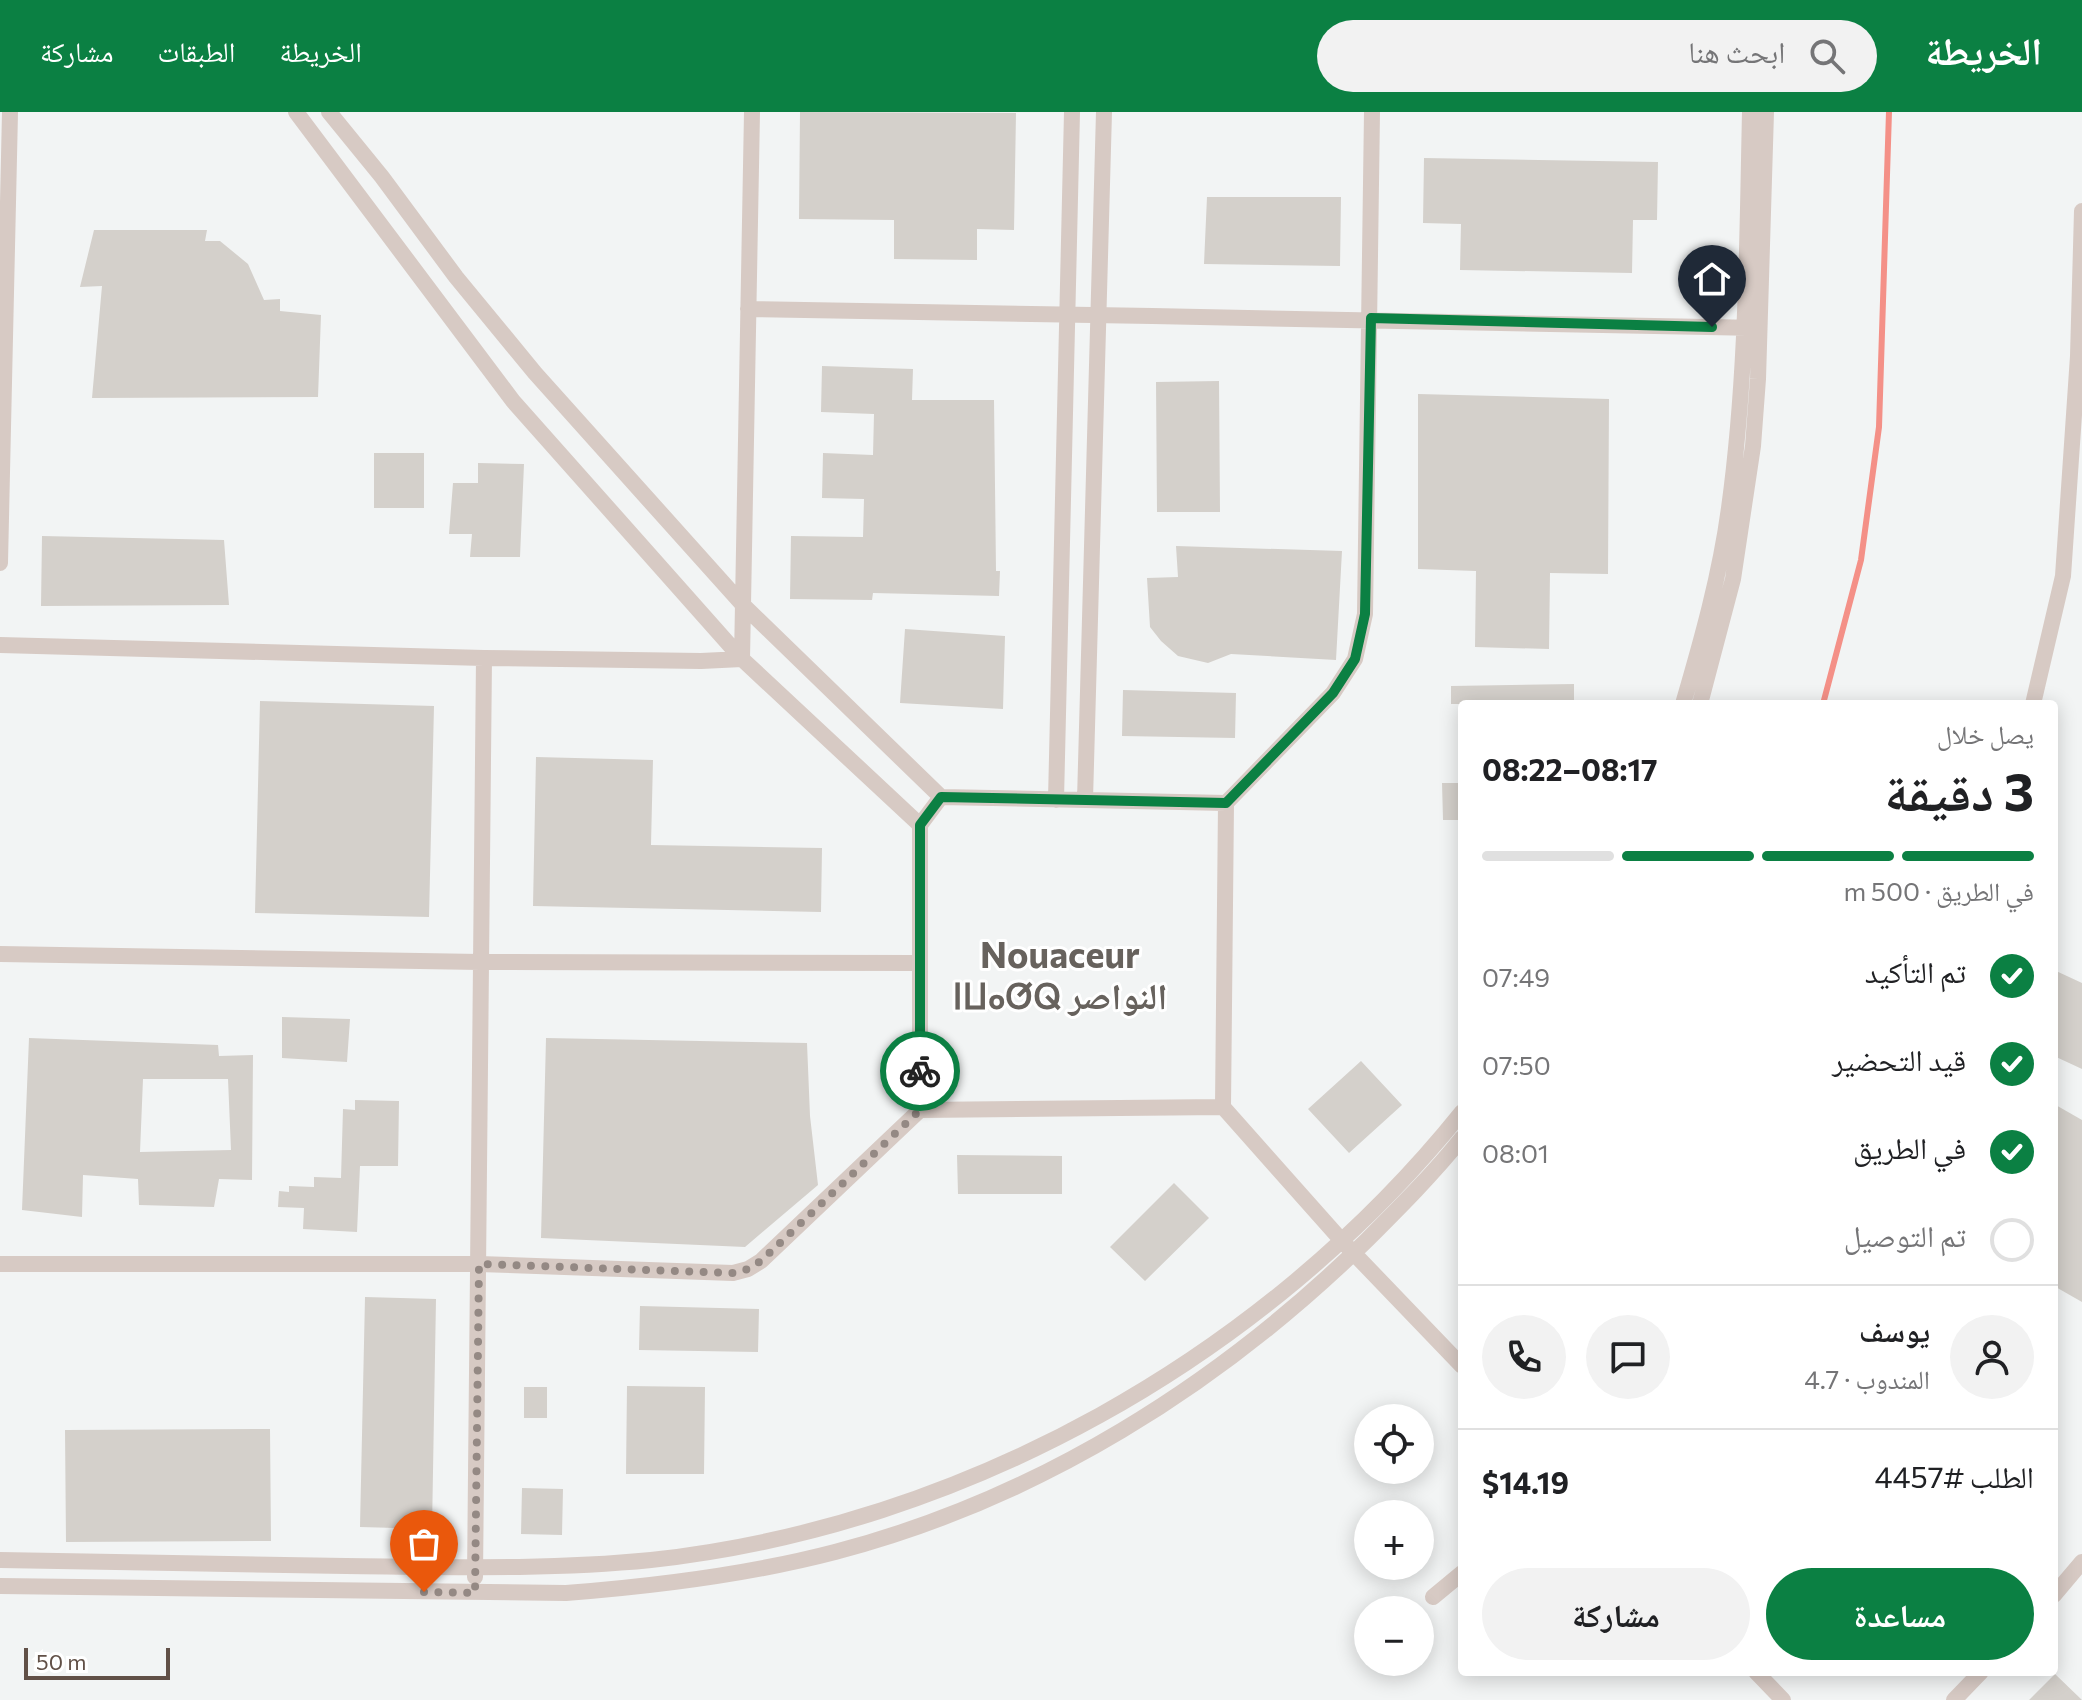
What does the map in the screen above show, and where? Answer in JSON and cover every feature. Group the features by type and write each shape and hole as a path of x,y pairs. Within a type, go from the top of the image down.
{"street":[{"path":"0,563 10,112"},
{"path":"296,112 513,401 742,659 920,825"},
{"path":"329,112 456,277 535,373 743,605 941,797 1226,803"},
{"path":"742,659 752,112"},
{"path":"1056,800 1072,112"},
{"path":"1085,800 1104,112"},
{"path":"1372,112 1365,614 1355,659 1333,693 1226,803 1223,1107 1348,1247 1458,1362"},
{"path":"1750,112 1756,203"},
{"path":"1701,700 1720,631 1742,526 1753,446 1751,328 1756,203 1766,112"},
{"path":"2034,700 2063,576 2080,356 2082,211"},
{"path":"748,309 1371,318 1751,328"},
{"path":"1684,700 1702,640 1719,563 1750,378"},
{"path":"0,645 484,658 742,659"},
{"path":"475,1593 484,658"},
{"path":"920,1110 920,825 941,797"},
{"path":"0,954 480,962 919,963"},
{"path":"0,1264 479,1264 733,1273 761,1261 920,1110 1223,1107"},
{"path":"0,1586 566,1593 658,1586 733,1575 837,1552 924,1524 1009,1490 1090,1449 1169,1402 1243,1350 1322,1284 1393,1191 1458,1117"},
{"path":"0,1560 565,1567 654,1559 742,1546 829,1525 915,1498 998,1466 1078,1427 1155,1382 1229,1332 1306,1273 1348,1247 1405,1202 1458,1142"},
{"path":"2058,1590 2082,1562"},
{"path":"342,1566 347,1591"},
{"path":"1434,1596 1458,1576"},
{"path":"1760,1676 1783,1700"},
{"path":"1954,1700 1977,1676"}],"building":[{"path":"800,112 1016,113 1014,230 977,229 977,260 894,259 894,220 799,219"},
{"path":"1424,158 1658,162 1657,220 1633,220 1632,273 1460,270 1461,224 1423,223"},
{"path":"1207,197 1341,197 1340,266 1204,264"},
{"path":"94,230 207,230 205,241 220,241 248,264 264,300 280,299 280,311 321,315 318,397 92,398 102,286 80,287"},
{"path":"822,366 913,369 912,400 994,400 999,596 873,593 872,600 790,599 791,536 863,537 864,499 822,498 823,453 873,455 874,414 821,412"},
{"path":"1219,381 1220,512 1157,512 1156,382"},
{"path":"1418,394 1609,399 1608,574 1550,573 1549,649 1475,647 1476,571 1418,569"},
{"path":"374,453 424,453 424,508 374,508"},
{"path":"478,463 524,464 520,557 470,557 472,534 449,534 453,483 478,483"},
{"path":"42,536 224,540 229,605 41,606"},
{"path":"1176,546 1342,551 1336,660 1231,654 1208,663 1178,656 1150,627 1147,578 1178,577"},
{"path":"905,629 1005,636 1003,709 900,703"},
{"path":"1574,684 1574,700 1458,700 1458,704 1451,704 1451,686"},
{"path":"1123,690 1236,693 1235,738 1122,736"},
{"path":"260,701 434,706 429,917 255,913"},
{"path":"536,757 653,760 651,845 822,848 821,912 533,906"},
{"path":"1442,783 1458,783 1458,820 1443,820"},
{"path":"2058,972 2082,983 2082,1069 2058,1058"},
{"path":"282,1017 350,1019 347,1062 282,1058"},
{"path":"29,1038 218,1045 219,1056 253,1055 252,1180 219,1179 214,1207 139,1205 138,1179 83,1175 82,1217 22,1210","holes":["143,1079 228,1079 231,1150 140,1152"]},
{"path":"546,1038 807,1043 810,1116 818,1185 745,1247 541,1238"},
{"path":"1361,1061 1402,1105 1349,1153 1308,1109"},
{"path":"355,1100 399,1101 398,1166 360,1166 357,1232 303,1229 304,1208 278,1207 279,1191 289,1192 289,1186 314,1187 314,1177 341,1178 343,1109 355,1110"},
{"path":"2058,1106 2082,1120 2082,1302 2058,1288"},
{"path":"957,1155 1062,1156 1062,1194 958,1194"},
{"path":"1174,1183 1209,1218 1145,1281 1110,1247"},
{"path":"365,1297 436,1299 432,1529 360,1527"},
{"path":"640,1306 759,1309 758,1352 639,1350"},
{"path":"627,1386 705,1387 704,1474 626,1474"},
{"path":"524,1387 547,1387 547,1418 524,1418"},
{"path":"270,1429 271,1541 66,1542 65,1430"},
{"path":"522,1488 563,1489 562,1535 521,1534"},
{"path":"2053,1676 2057,1676 2082,1700 2029,1700"}],"waterway":[{"path":"1824,700 1861,560 1879,427 1889,112"}],"way so far":[{"path":"424,1592 475,1593 479,1264 733,1273 748,1269 761,1261 920,1110 920,1071"}],"district":[{"name":"Nouaceur ⵏⵡⴰⵚⵕ النواصر","path":"1060,974"}],"route":[{"path":"920,1071 920,825 941,797 1226,803 1333,693 1355,659 1365,614 1371,318 1712,327"}]}
